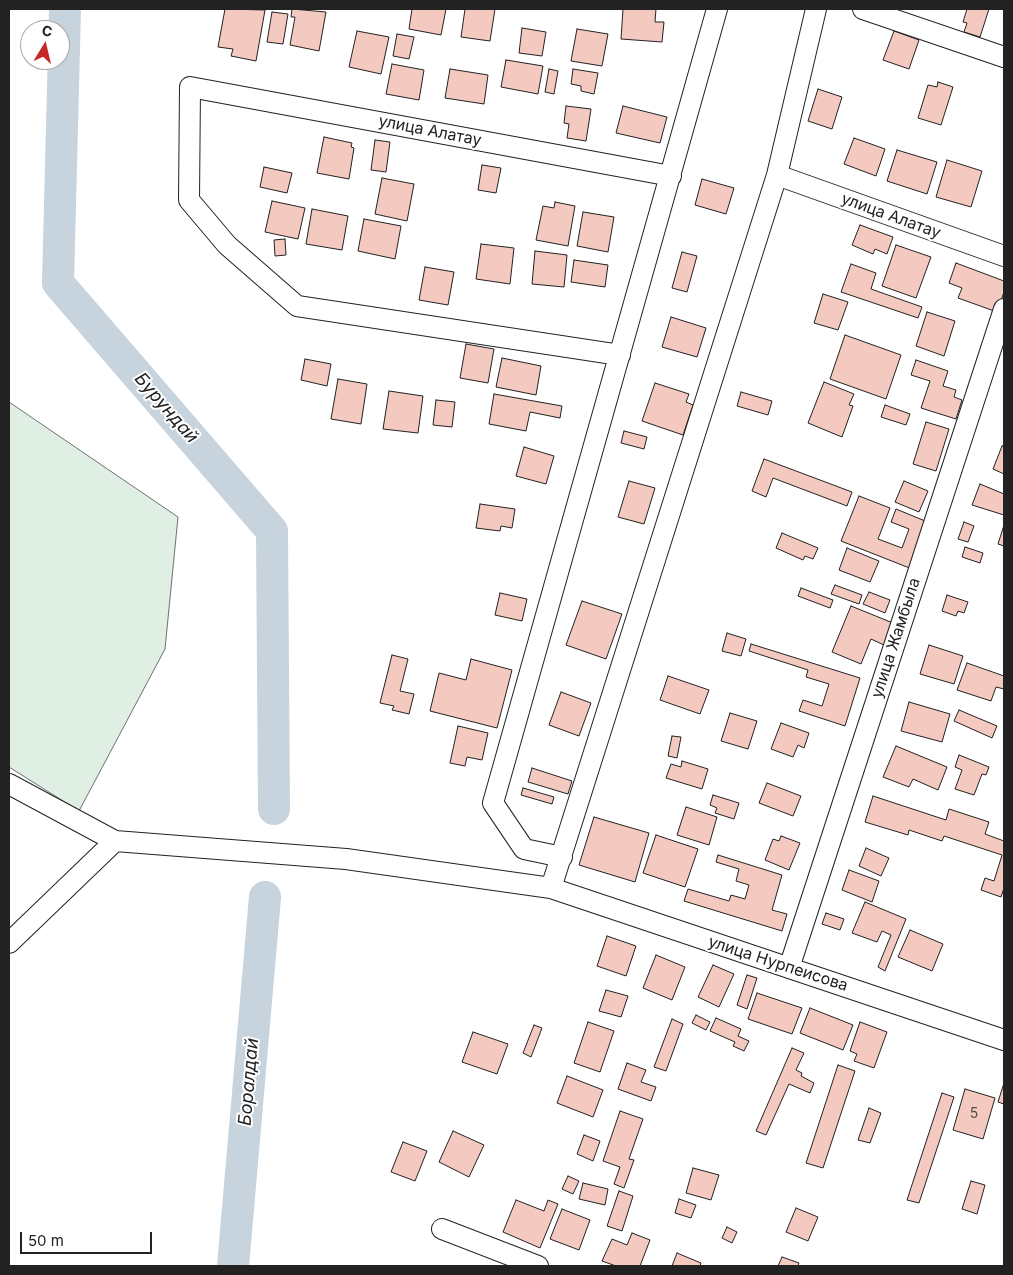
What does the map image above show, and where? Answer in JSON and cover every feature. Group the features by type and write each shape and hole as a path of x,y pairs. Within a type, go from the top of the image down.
{"street":[{"path":"562,857 524,849 493,803 717,9"},
{"path":"551,888 777,175 816,9"},
{"path":"863,9 1004,58"},
{"name":"улица Алатау","path":"620,355 298,306 227,245 189,200 190,87 671,176"},
{"name":"улица Алатау","path":"777,175 1004,256"},
{"name":"улица Жамбыла","path":"789,968 1004,308"},
{"path":"9,784 115,841 9,943"},
{"name":"улица Нурпеисова","path":"115,841 346,859 551,888 1004,1040"},
{"path":"442,1229 538,1266"}],"green space":[{"path":"9,402 178,517 165,649 79,811 9,767"}],"building":[{"path":"225,9 265,10 256,61 231,56 233,49 218,47"},
{"path":"292,9 326,12 319,51 290,45 295,17 291,17"},
{"path":"412,9 446,9 441,35 409,29"},
{"path":"465,9 495,9 490,41 461,37"},
{"path":"623,9 656,9 655,22 664,22 662,42 621,39"},
{"path":"967,9 989,9 980,37 964,32 967,23 963,22"},
{"path":"272,12 288,14 283,44 267,42"},
{"path":"522,28 546,32 542,56 519,53"},
{"path":"577,29 608,34 602,66 571,61"},
{"path":"357,31 389,37 381,74 349,67"},
{"path":"894,31 919,40 909,69 883,60"},
{"path":"397,34 414,37 409,59 393,56"},
{"path":"506,60 543,66 538,94 501,87"},
{"path":"392,64 424,70 419,100 386,94"},
{"path":"450,69 488,75 484,104 445,98"},
{"path":"549,69 558,71 554,94 545,92"},
{"path":"573,69 598,73 594,94 581,91 581,86 571,84"},
{"path":"938,82 953,87 941,125 918,118 928,85 937,87"},
{"path":"818,89 842,97 832,129 808,121"},
{"path":"566,106 591,109 586,141 567,138 569,124 564,123"},
{"path":"623,106 667,117 660,143 616,133"},
{"path":"324,137 352,143 351,147 354,148 349,179 317,173"},
{"path":"854,138 885,149 876,176 844,164"},
{"path":"375,140 390,142 386,172 371,170"},
{"path":"897,150 937,162 927,194 887,181"},
{"path":"947,160 982,171 971,207 936,197"},
{"path":"482,165 501,168 496,193 478,190"},
{"path":"264,167 292,173 287,193 260,187"},
{"path":"382,178 414,184 407,221 375,214"},
{"path":"702,179 734,188 726,214 695,205"},
{"path":"272,201 305,208 298,239 265,232"},
{"path":"555,202 575,206 568,246 536,240 543,206 554,208"},
{"path":"312,209 348,216 342,250 306,244"},
{"path":"583,212 614,217 608,252 577,246"},
{"path":"364,219 401,226 395,259 358,251"},
{"path":"860,225 893,237 887,254 875,249 873,254 852,245"},
{"path":"285,239 286,255 275,256 274,240"},
{"path":"481,244 514,248 510,284 476,279"},
{"path":"896,245 931,257 916,298 882,286"},
{"path":"535,251 567,255 564,287 532,284"},
{"path":"682,252 697,256 687,292 672,288"},
{"path":"574,260 608,265 605,287 571,282"},
{"path":"956,263 1004,281 1004,292 997,312 958,298 962,288 949,283"},
{"path":"851,264 876,273 871,289 922,307 918,318 841,292"},
{"path":"425,267 454,272 448,305 419,300"},
{"path":"823,294 848,302 838,330 814,323"},
{"path":"927,312 955,321 944,356 916,346"},
{"path":"671,317 706,328 697,357 662,347"},
{"path":"845,335 901,355 886,399 830,379"},
{"path":"466,344 494,349 488,383 460,378"},
{"path":"502,358 541,366 536,395 496,387"},
{"path":"305,359 331,364 327,386 301,380"},
{"path":"916,360 948,371 943,386 956,390 954,397 962,400 956,419 921,408 930,381 911,375"},
{"path":"338,379 367,384 361,424 331,419"},
{"path":"824,382 854,394 849,405 853,406 842,437 808,423"},
{"path":"655,383 689,394 686,402 693,405 683,435 642,421"},
{"path":"389,391 423,396 418,433 383,429"},
{"path":"741,392 772,401 768,415 737,406"},
{"path":"494,394 562,406 560,418 530,412 526,431 489,424"},
{"path":"436,400 455,402 452,427 433,425"},
{"path":"885,405 910,414 906,425 881,417"},
{"path":"926,422 949,429 936,471 913,464"},
{"path":"624,431 647,437 644,449 621,443"},
{"path":"1002,446 1004,446 1004,474 993,469"},
{"path":"524,447 554,456 546,484 516,476"},
{"path":"764,459 852,492 847,506 773,478 766,497 752,491"},
{"path":"629,481 655,488 644,524 618,517"},
{"path":"904,481 928,491 919,512 895,502"},
{"path":"980,484 1004,494 1004,515 972,505"},
{"path":"859,496 890,508 878,539 902,548 909,529 891,522 896,509 930,523 912,569 841,541"},
{"path":"480,504 515,509 512,528 501,526 500,531 476,528"},
{"path":"964,522 974,526 968,542 958,539"},
{"path":"1004,525 1004,546 998,544"},
{"path":"782,533 818,548 813,559 805,556 803,560 776,548"},
{"path":"965,547 983,553 980,563 962,557"},
{"path":"847,548 879,561 870,582 839,570"},
{"path":"835,585 862,595 859,604 831,594"},
{"path":"801,588 833,600 830,608 798,596"},
{"path":"869,592 890,600 885,613 863,604"},
{"path":"500,593 527,599 522,621 495,615"},
{"path":"947,595 968,602 964,613 958,611 956,616 942,611"},
{"path":"582,601 622,614 606,659 566,645"},
{"path":"851,606 893,623 884,645 871,639 861,664 832,652"},
{"path":"727,633 746,639 741,656 722,651"},
{"path":"751,644 860,678 845,726 799,711 803,700 822,706 829,684 806,677 808,670 749,651"},
{"path":"929,645 963,656 954,684 920,674"},
{"path":"392,655 408,659 400,691 414,694 409,714 392,710 394,706 380,703"},
{"path":"471,659 512,670 497,728 430,711 439,673 466,680"},
{"path":"967,663 1004,676 1004,689 996,687 991,701 957,690"},
{"path":"668,676 709,690 700,714 660,700"},
{"path":"561,692 591,703 579,736 549,725"},
{"path":"909,702 950,714 942,742 901,731"},
{"path":"959,710 997,726 992,738 954,721"},
{"path":"730,713 757,721 748,749 721,741"},
{"path":"781,723 809,733 804,748 798,745 793,757 771,749"},
{"path":"458,726 488,733 482,760 467,757 465,766 450,763"},
{"path":"672,736 681,737 677,758 668,756"},
{"path":"896,746 947,767 938,790 913,779 909,787 883,777"},
{"path":"959,755 989,767 986,775 982,774 974,795 955,789 962,770 955,767"},
{"path":"682,761 708,769 702,789 666,778 671,764 681,767"},
{"path":"532,768 572,781 568,794 528,782"},
{"path":"767,783 801,796 793,816 759,803"},
{"path":"523,788 554,797 552,804 521,795"},
{"path":"713,795 739,803 734,819 715,813 717,808 710,805"},
{"path":"873,796 946,820 949,809 989,822 985,834 1004,841 1004,888 1001,897 981,890 985,878 994,881 1002,855 944,836 942,841 909,830 908,835 865,822"},
{"path":"686,807 717,817 709,845 677,835"},
{"path":"594,817 649,833 635,882 579,865"},
{"path":"656,835 698,849 685,887 643,873"},
{"path":"781,836 800,843 789,870 765,860 773,839 779,841"},
{"path":"866,848 889,858 881,876 859,866"},
{"path":"718,855 782,875 772,910 787,914 782,931 684,901 688,889 729,901 731,895 745,899 749,885 736,881 739,869 716,862"},
{"path":"849,870 879,881 872,902 842,890"},
{"path":"865,902 906,919 885,971 878,967 891,935 882,931 877,942 852,933"},
{"path":"826,913 844,919 840,930 822,924"},
{"path":"910,930 943,944 932,971 898,957"},
{"path":"607,936 636,946 626,976 597,966"},
{"path":"656,955 685,967 672,1000 643,988"},
{"path":"713,965 734,974 719,1007 698,997"},
{"path":"747,975 757,978 747,1009 737,1005"},
{"path":"606,990 628,996 621,1017 599,1011"},
{"path":"757,993 802,1008 792,1034 748,1019"},
{"path":"810,1008 853,1025 843,1050 800,1033"},
{"path":"696,1015 710,1022 706,1030 692,1023"},
{"path":"716,1018 741,1029 738,1036 749,1041 744,1051 733,1046 735,1042 710,1031"},
{"path":"672,1019 683,1024 666,1071 654,1067"},
{"path":"588,1022 614,1031 600,1072 574,1063"},
{"path":"860,1022 887,1032 874,1068 854,1061 857,1054 850,1051"},
{"path":"534,1025 542,1028 531,1057 523,1053"},
{"path":"473,1032 508,1044 497,1074 462,1062"},
{"path":"792,1048 804,1053 796,1070 802,1073 801,1076 814,1083 810,1093 789,1084 766,1135 756,1131"},
{"path":"627,1063 646,1070 641,1082 656,1087 651,1101 618,1089"},
{"path":"838,1065 855,1071 823,1168 806,1163"},
{"path":"567,1076 603,1090 593,1117 557,1103"},
{"path":"1004,1083 1004,1104 998,1102"},
{"path":"965,1089 995,1098 983,1139 953,1130"},
{"path":"942,1093 954,1097 919,1203 907,1200"},
{"path":"869,1108 881,1113 870,1143 858,1140"},
{"path":"620,1111 643,1119 629,1159 634,1160 624,1188 614,1184 620,1167 603,1161"},
{"path":"453,1131 484,1145 469,1177 439,1162"},
{"path":"584,1135 600,1141 593,1161 577,1154"},
{"path":"403,1142 427,1151 415,1181 391,1172"},
{"path":"693,1168 719,1175 711,1200 686,1193"},
{"path":"568,1176 579,1181 573,1194 562,1189"},
{"path":"971,1181 985,1185 977,1214 962,1209"},
{"path":"583,1183 608,1189 605,1205 579,1199"},
{"path":"619,1191 633,1196 622,1231 607,1226"},
{"path":"679,1199 696,1205 691,1218 675,1213"},
{"path":"516,1200 544,1211 548,1200 558,1204 540,1248 503,1232"},
{"path":"796,1208 818,1217 808,1241 786,1232"},
{"path":"562,1209 590,1220 579,1250 550,1239"},
{"path":"727,1227 737,1232 732,1243 722,1238"},
{"path":"632,1233 650,1240 640,1266 616,1266 602,1261 612,1239 627,1245"},
{"path":"677,1253 701,1263 700,1266 672,1266"},
{"path":"782,1257 799,1263 798,1266 778,1266"}],"waterway":[{"name":"Бурундай","path":"65,9 58,283 272,531 274,809"},
{"name":"Боралдай","path":"233,1266 265,897"}]}
